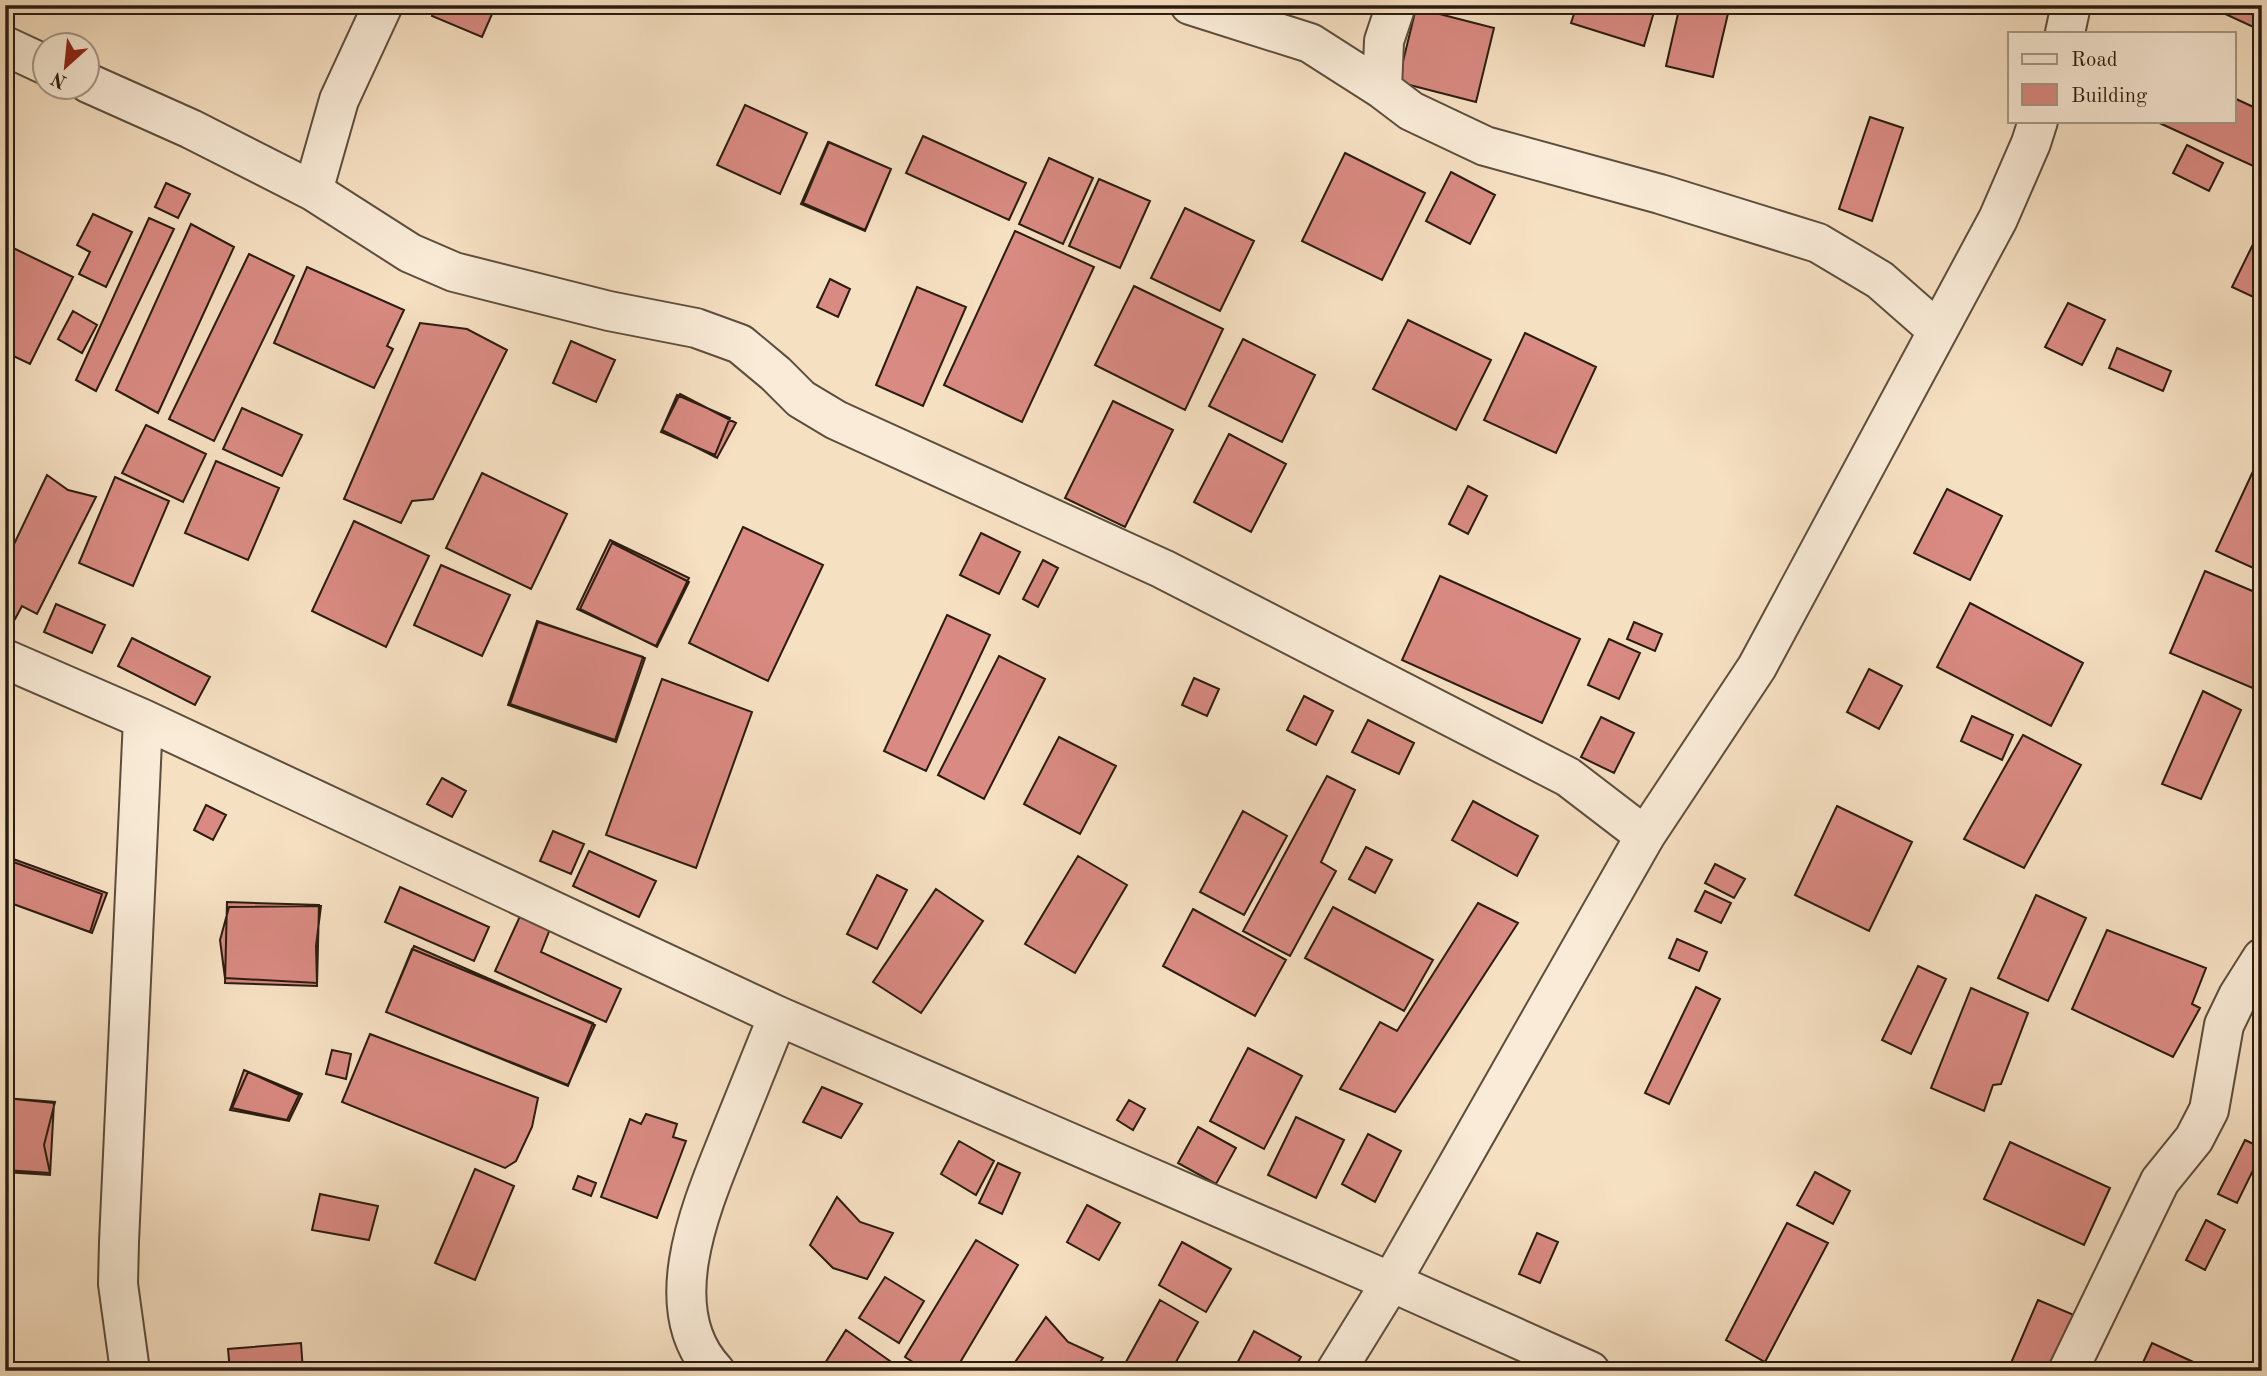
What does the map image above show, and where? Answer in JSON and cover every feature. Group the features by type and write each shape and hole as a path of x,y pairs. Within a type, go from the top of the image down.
{"street":[{"path":"313,191 338,100 383,5"},
{"path":"1190,5 1310,43 1411,111 1485,146 1660,194 1818,243 1880,280 1937,330"},
{"path":"1382,89 1384,41 1396,5"},
{"path":"2065,32 2071,5"},
{"path":"5,46 32,59"},
{"path":"102,89 191,129 313,191 410,253 454,272 609,311 696,328 740,344 801,399 836,420 1163,569 1519,752 1569,778 1645,836"},
{"path":"1336,1371 1391,1282 1645,836 1757,667 1998,219 2038,122"},
{"path":"5,659 143,719 778,1016 1590,1371"},
{"path":"131,1371 118,1284 143,719"},
{"path":"2068,1371 2160,1181 2194,1139 2209,1110 2224,1025 2238,996 2262,958"},
{"path":"715,1371 704,1359 691,1331 687,1288 691,1251 699,1212 778,1016"}],"building":[{"path":"436,5 496,5 482,37 432,16"},
{"path":"1577,5 1656,5 1644,46 1571,23"},
{"path":"1680,5 1730,5 1713,77 1666,66"},
{"path":"2262,5 2262,31 2210,7"},
{"path":"1416,8 1494,28 1476,102 1398,82"},
{"path":"2236,99 2262,111 2262,170 2157,122 2236,122"},
{"path":"745,105 807,133 780,194 717,165"},
{"path":"1870,117 1903,128 1872,221 1839,209"},
{"path":"923,136 1026,183 1009,220 906,173"},
{"path":"828,142 891,169 865,231 801,204"},
{"path":"829,142 891,169 865,230 803,203"},
{"path":"2187,145 2223,163 2209,191 2173,173"},
{"path":"1345,153 1425,193 1382,280 1302,241"},
{"path":"1049,158 1093,178 1063,244 1019,224"},
{"path":"1451,172 1495,195 1470,244 1426,221"},
{"path":"1099,179 1150,201 1120,268 1069,246"},
{"path":"166,183 190,194 178,218 155,207"},
{"path":"1185,208 1254,241 1220,311 1151,278"},
{"path":"93,214 132,232 106,287 79,274 90,252 77,245"},
{"path":"149,218 174,229 96,391 76,380"},
{"path":"191,224 234,247 158,413 116,390"},
{"path":"2262,226 2262,301 2232,287"},
{"path":"1015,231 1094,267 1022,422 944,385"},
{"path":"9,246 73,277 30,364 5,352 5,253"},
{"path":"249,254 294,276 214,441 169,419"},
{"path":"307,267 404,310 387,346 393,349 374,388 274,343"},
{"path":"830,279 850,289 838,317 817,307"},
{"path":"1134,286 1223,329 1185,410 1095,365"},
{"path":"917,287 966,307 923,406 876,385"},
{"path":"2068,303 2105,320 2082,365 2045,347"},
{"path":"73,311 97,325 82,353 58,339"},
{"path":"1408,320 1491,360 1456,430 1373,389"},
{"path":"420,323 467,329 507,350 433,499 412,501 401,523 344,499"},
{"path":"1525,333 1596,367 1556,453 1484,420"},
{"path":"1243,339 1315,375 1282,442 1209,406"},
{"path":"571,341 615,360 596,402 553,383"},
{"path":"2117,348 2171,371 2163,391 2109,368"},
{"path":"680,394 736,423 717,458 662,430"},
{"path":"677,395 730,418 715,455 661,432"},
{"path":"1113,401 1173,430 1125,527 1065,498"},
{"path":"242,408 302,435 282,476 223,449"},
{"path":"146,425 206,454 183,502 122,473"},
{"path":"1229,434 1286,464 1251,532 1194,502"},
{"path":"2262,452 2262,572 2216,551"},
{"path":"216,461 279,488 248,560 185,533"},
{"path":"482,473 567,514 531,589 446,548"},
{"path":"47,475 68,490 96,497 37,614 22,606 15,619 5,613 5,563"},
{"path":"115,477 169,501 133,586 79,563"},
{"path":"1468,486 1487,496 1468,534 1449,524"},
{"path":"1947,489 2002,516 1970,580 1914,553"},
{"path":"354,521 429,556 386,647 312,611"},
{"path":"743,527 823,565 768,681 689,643"},
{"path":"981,533 1020,552 999,594 960,575"},
{"path":"610,540 689,578 656,646 577,609"},
{"path":"612,543 689,582 657,647 580,609"},
{"path":"1043,560 1058,568 1038,607 1023,599"},
{"path":"441,565 510,595 482,656 414,625"},
{"path":"2205,571 2262,595 2262,692 2170,653"},
{"path":"1440,576 1580,639 1542,723 1402,660"},
{"path":"1970,603 2083,663 2051,726 1937,667"},
{"path":"56,604 105,625 92,653 44,632"},
{"path":"947,615 990,635 926,771 884,751"},
{"path":"537,621 645,658 616,742 508,705"},
{"path":"538,622 643,657 615,740 510,704"},
{"path":"1634,622 1662,634 1655,651 1627,639"},
{"path":"132,638 210,677 195,705 118,666"},
{"path":"1609,639 1640,653 1619,699 1588,685"},
{"path":"999,656 1045,679 984,799 938,775"},
{"path":"1869,669 1902,686 1879,729 1847,712"},
{"path":"1194,678 1219,689 1207,716 1182,705"},
{"path":"662,679 752,712 696,868 606,835"},
{"path":"2203,691 2241,710 2201,799 2162,784"},
{"path":"1304,696 1333,711 1316,745 1287,730"},
{"path":"1972,716 2013,735 2002,760 1961,741"},
{"path":"1601,717 1634,733 1614,773 1581,757"},
{"path":"1368,720 1414,743 1399,774 1352,752"},
{"path":"2023,735 2081,765 2024,868 1964,839"},
{"path":"1059,737 1116,766 1080,834 1024,804"},
{"path":"1327,776 1355,790 1321,862 1336,871 1290,956 1243,931"},
{"path":"442,778 466,791 452,817 427,804"},
{"path":"1473,801 1538,836 1517,876 1452,840"},
{"path":"206,805 226,815 213,840 194,830"},
{"path":"1837,806 1912,842 1869,931 1795,895"},
{"path":"1243,811 1287,836 1244,915 1200,892"},
{"path":"553,831 584,844 571,874 540,861"},
{"path":"1366,847 1392,860 1375,893 1349,879"},
{"path":"589,851 656,881 639,917 573,886"},
{"path":"5,856 107,893 92,933 5,901"},
{"path":"1078,856 1127,885 1075,973 1025,944"},
{"path":"5,859 102,894 90,932 5,901"},
{"path":"1715,864 1745,879 1734,898 1705,883"},
{"path":"877,875 907,890 877,949 847,934"},
{"path":"400,887 489,927 474,961 385,922"},
{"path":"936,889 983,921 921,1013 873,982"},
{"path":"1705,891 1731,903 1721,923 1695,911"},
{"path":"2036,895 2086,918 2048,1001 1998,978"},
{"path":"227,902 319,905 317,986 225,983"},
{"path":"1478,903 1518,923 1395,1112 1340,1089 1380,1022 1397,1031"},
{"path":"321,906 316,946 317,983 225,978 220,940 229,907"},
{"path":"1333,907 1433,960 1404,1011 1305,958"},
{"path":"1193,909 1286,960 1255,1016 1163,966"},
{"path":"521,914 550,929 541,952 621,989 606,1022 495,971"},
{"path":"2107,930 2206,968 2192,1004 2200,1008 2173,1057 2072,1009"},
{"path":"1677,939 1707,952 1699,971 1669,958"},
{"path":"414,946 595,1025 568,1085 386,1012"},
{"path":"412,949 593,1023 568,1086 386,1012"},
{"path":"1918,966 1946,979 1911,1054 1882,1040"},
{"path":"1696,987 1720,999 1669,1104 1645,1093"},
{"path":"1971,988 2028,1013 2001,1084 1993,1085 1984,1111 1931,1088"},
{"path":"370,1034 538,1098 532,1127 516,1161 505,1168 342,1102"},
{"path":"1248,1048 1302,1076 1264,1149 1210,1121"},
{"path":"332,1050 351,1054 346,1079 326,1074"},
{"path":"244,1070 302,1094 289,1121 230,1110"},
{"path":"248,1072 299,1095 287,1120 232,1108"},
{"path":"822,1087 862,1104 841,1138 803,1122"},
{"path":"5,1098 55,1102 44,1145 50,1173 5,1170"},
{"path":"5,1098 54,1103 50,1175 5,1172"},
{"path":"1129,1100 1145,1109 1133,1130 1117,1120"},
{"path":"646,1114 677,1124 673,1137 686,1141 657,1218 601,1197 630,1119 641,1124"},
{"path":"1296,1117 1344,1140 1316,1198 1268,1175"},
{"path":"1198,1127 1236,1148 1216,1184 1178,1163"},
{"path":"1368,1134 1401,1151 1375,1202 1342,1184"},
{"path":"2245,1140 2262,1148 2262,1152 2237,1203 2218,1194"},
{"path":"959,1141 994,1161 976,1195 941,1174"},
{"path":"2010,1142 2110,1188 2084,1245 1984,1199"},
{"path":"998,1163 1020,1173 1002,1214 979,1203"},
{"path":"475,1169 514,1186 475,1280 435,1263"},
{"path":"1815,1172 1850,1191 1833,1224 1797,1205"},
{"path":"578,1176 596,1183 591,1196 573,1189"},
{"path":"320,1194 378,1206 369,1240 312,1230"},
{"path":"837,1197 860,1222 893,1233 867,1279 833,1268 810,1245"},
{"path":"1087,1205 1120,1223 1099,1260 1067,1242"},
{"path":"2206,1220 2225,1230 2205,1270 2186,1260"},
{"path":"1787,1223 1828,1243 1765,1362 1726,1340"},
{"path":"1537,1233 1558,1242 1540,1283 1519,1274"},
{"path":"976,1240 1018,1265 955,1371 927,1371 905,1357"},
{"path":"1182,1242 1231,1269 1206,1312 1159,1285"},
{"path":"885,1277 924,1301 899,1343 859,1318"},
{"path":"1160,1300 1198,1322 1171,1371 1121,1371"},
{"path":"2038,1300 2074,1315 2051,1371 2029,1371 2011,1363"},
{"path":"1046,1317 1068,1342 1103,1358 1094,1371 1009,1371"},
{"path":"846,1330 904,1371 820,1371"},
{"path":"1254,1331 1301,1357 1293,1371 1233,1371"},
{"path":"301,1343 303,1371 230,1371 228,1349"},
{"path":"2152,1343 2213,1371 2139,1371"}]}
